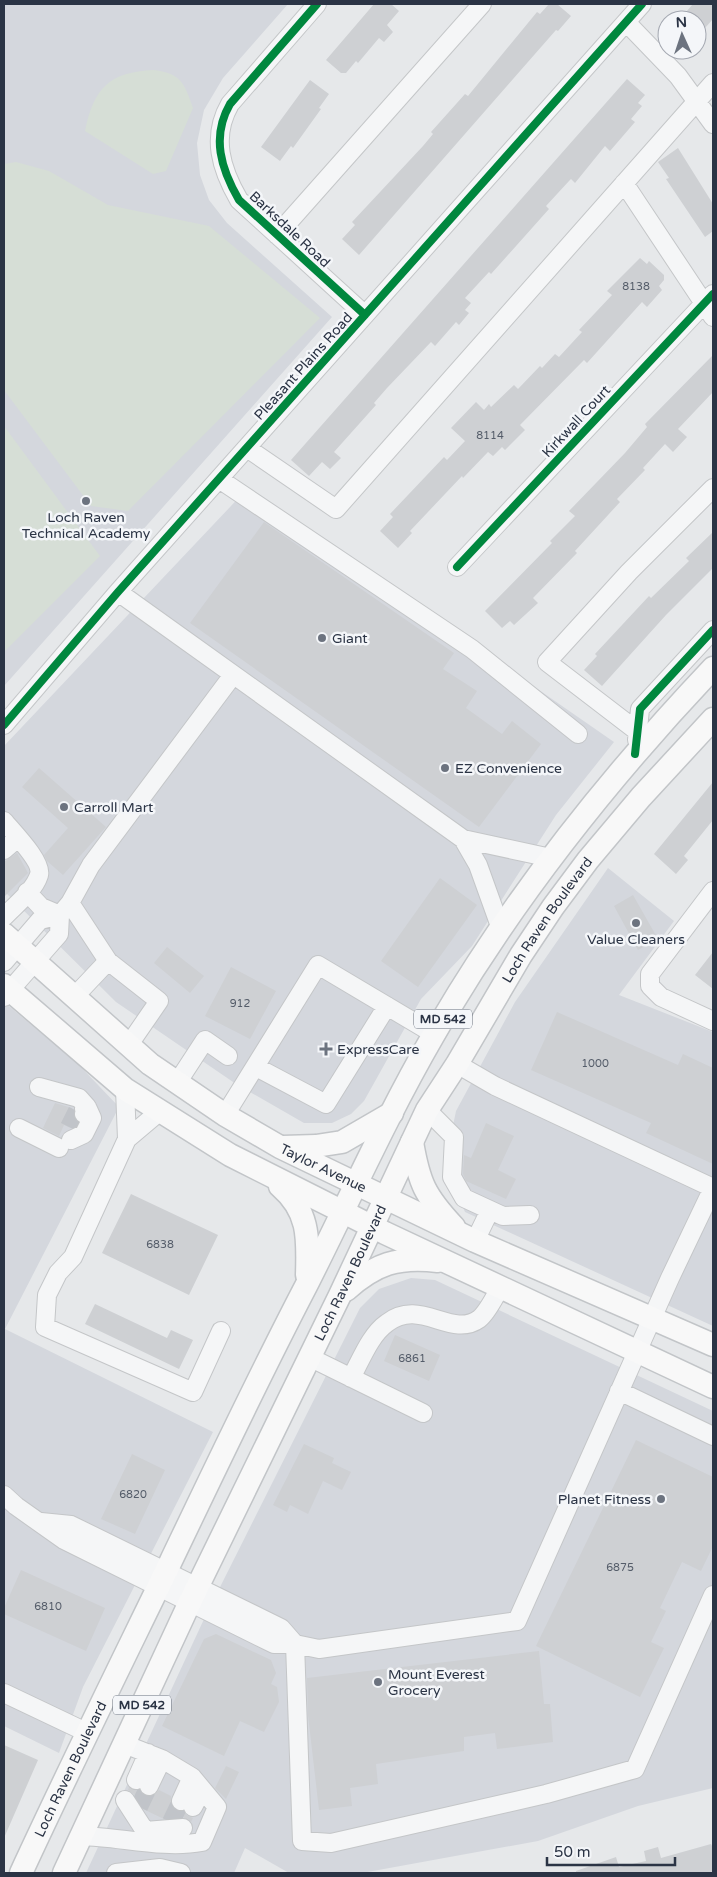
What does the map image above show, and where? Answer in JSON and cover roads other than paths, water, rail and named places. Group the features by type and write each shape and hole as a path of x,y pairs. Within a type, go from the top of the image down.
{"main road":[{"name":"Loch Raven Boulevard","path":"21,1873 86,1732 307,1283 392,1113 434,1034 501,929 550,858 635,754 713,668"},
{"name":"Loch Raven Boulevard","path":"64,1873 194,1594 340,1296 427,1110 458,1064 516,963 553,907 588,860 635,804 713,719"},
{"name":"Taylor Avenue","path":"8,947 35,962 128,1046 178,1083 225,1115 280,1147 468,1238 713,1344"},
{"path":"6,991 125,1089 230,1155 372,1227 713,1387"},
{"path":"280,1147 316,1146 342,1142 392,1113"},
{"path":"412,1142 417,1171 424,1190 434,1206 468,1238"},
{"path":"270,1176 288,1192 306,1224 309,1244 307,1283"},
{"path":"340,1296 365,1273 383,1264 417,1260 436,1261 460,1268"},
{"path":"12,1873 51,1807"}],"street":[{"name":"Barksdale Road","path":"318,4 230,104 223,116 220,129 221,162 226,178 239,200 365,315"},
{"path":"277,235 482,4"},
{"name":"Pleasant Plains Road","path":"4,725 118,592 642,4"},
{"path":"626,22 664,59 698,101 713,124"},
{"path":"247,448 336,509 713,83"},
{"path":"624,183 710,305"},
{"name":"Kirkwall Court","path":"457,567 710,305"},
{"path":"219,479 472,649 578,734"},
{"path":"638,731 547,662 628,572 713,488"},
{"path":"118,592 463,839 550,858"},
{"path":"635,754 640,709 713,630"},
{"path":"6,991 59,934 65,909 91,865 233,675"},
{"path":"4,821 38,864 39,874 27,892 6,909"},
{"path":"4,850 18,838"},
{"path":"463,839 478,865 501,929"},
{"path":"713,891 650,974 650,986 661,997 713,1021"},
{"path":"27,892 42,907 65,909 108,961 159,1001 128,1046"},
{"path":"8,947 40,920 65,909"},
{"path":"74,997 108,961"},
{"path":"225,1115 318,965 434,1034"},
{"path":"256,1066 326,1104 387,1006"},
{"path":"178,1083 205,1040 228,1056"},
{"path":"4,1495 16,1506 41,1522 71,1524 162,1578 194,1594 274,1644 295,1644 319,1649 517,1621 637,1351 713,1188 503,1090 458,1064"},
{"path":"19,1128 69,1136 84,1134 92,1118 83,1111 79,1098 39,1087"},
{"path":"125,1089 127,1138 74,1257 58,1273 47,1295 45,1327 192,1392 221,1331"},
{"path":"427,1110 454,1138 452,1177 464,1198 503,1216 530,1215"},
{"path":"127,1138 159,1112"},
{"path":"468,1238 490,1210"},
{"path":"351,1378 376,1334 387,1322 414,1314 427,1315 456,1325 465,1325 480,1318 501,1286"},
{"path":"309,1357 423,1413"},
{"path":"619,1391 713,1436"},
{"path":"295,1644 302,1841 331,1843 546,1794 635,1769 713,1596"},
{"path":"4,1693 86,1732"},
{"path":"124,1744 155,1756 197,1784 217,1807 202,1842 182,1846 142,1835"},
{"path":"143,1783 155,1756"},
{"path":"187,1804 197,1784"},
{"path":"132,1803 142,1835"},
{"path":"81,1836 142,1835 177,1825"},
{"path":"116,1873 160,1868 182,1873"}],"tunnel":[{"path":"69,1127 77,1111"},
{"path":"139,1807 149,1786"},
{"path":"171,1822 181,1801"}],"place":[{"name":"Loch Raven Technical Academy","path":"86,501"},
{"name":"Giant","path":"322,638"},
{"name":"EZ Convenience","path":"445,768"},
{"name":"Carroll Mart","path":"64,807"},
{"name":"Value Cleaners","path":"636,923"},
{"name":"ExpressCare","path":"326,1049"},
{"name":"Planet Fitness","path":"661,1499"},
{"name":"Mount Everest Grocery","path":"378,1682"}]}
